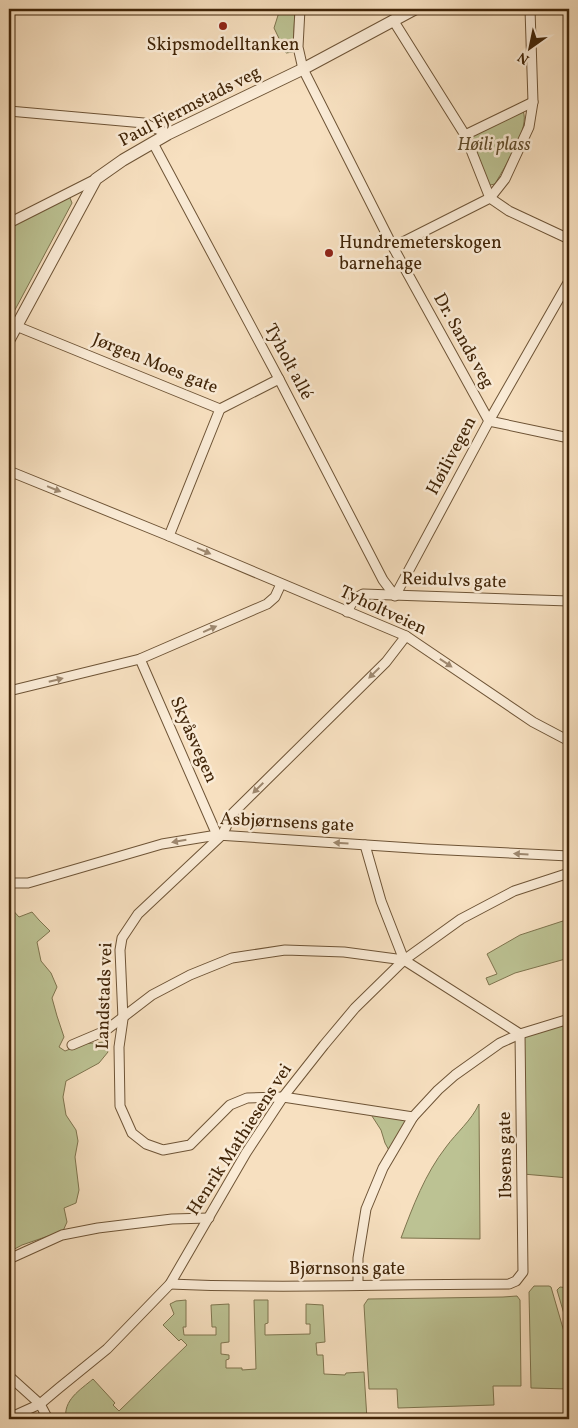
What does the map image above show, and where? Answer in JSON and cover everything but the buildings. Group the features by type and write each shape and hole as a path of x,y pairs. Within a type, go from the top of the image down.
{"street":[{"name":"Dr. Sands veg","path":"300,9 298,47 303,69 393,247 489,421"},
{"name":"Paul Fjermstads veg","path":"9,223 96,179 123,160 168,134 303,69 415,9"},
{"path":"393,247 490,198 504,180 529,127 533,102 530,9"},
{"path":"393,20 465,135 490,198 509,211 569,240"},
{"path":"465,135 533,102"},
{"path":"9,112 144,123 168,134"},
{"name":"Tyholt allé","path":"153,143 279,379 383,580 395,596"},
{"path":"9,340 96,179"},
{"name":"Høilivegen","path":"395,596 489,421 569,281"},
{"name":"Jørgen Moes gate","path":"16,326 220,409 279,379"},
{"path":"169,536 220,409"},
{"path":"489,421 569,438"},
{"name":"Tyholtveien","path":"9,471 406,636 533,722 569,741"},
{"path":"9,691 140,659 267,604 275,597 281,584"},
{"name":"Reidulvs gate","path":"347,612 354,598 363,594 569,602"},
{"name":"Landstads vei","path":"406,636 386,662 233,813 219,835 138,914 122,938 120,950 122,1019 119,1048 120,1106 132,1133 146,1144 163,1150 190,1144 230,1105 247,1098 283,1097 413,1117"},
{"name":"Skyåsvegen","path":"140,659 219,835"},
{"name":"Asbjørnsens gate","path":"9,883 28,882 162,844 219,835 569,856"},
{"path":"365,845 382,901 404,960"},
{"name":"Henrik Mathiesens vei","path":"9,1418 40,1404 106,1349 170,1284 246,1153 283,1097 355,1008 404,960 462,919 514,891 569,874"},
{"path":"72,1045 105,1032 152,995 190,975 232,958 285,950 344,952 404,960 520,1034"},
{"path":"358,1285 358,1258 366,1208 383,1168 413,1117 455,1075 500,1042 569,1019"},
{"name":"Ibsens gate","path":"520,1034 522,1276"},
{"path":"9,1258 62,1235 98,1228 172,1219 209,1218"},
{"name":"Bjørnsons gate","path":"170,1284 212,1286 509,1284 522,1276"},
{"path":"9,1376 40,1404 48,1419"}],"green space":[{"path":"280,9 295,9 293,52 286,53 274,28"},
{"name":"Høili plass","path":"523,111 523,126 517,145 495,184 490,185 471,138 473,134"},
{"path":"68,193 72,203 9,321 9,223"},
{"path":"9,906 19,917 32,912 50,931 37,942 41,961 51,973 57,987 52,998 64,1037 59,1047 65,1051 83,1044 103,1042 108,1052 99,1063 66,1081 63,1097 66,1115 76,1130 78,1141 75,1157 79,1190 76,1203 64,1208 67,1222 63,1231 22,1245 9,1252"},
{"path":"569,919 569,958 515,973 489,985 486,978 497,974 487,954 520,935"},
{"path":"569,1019 569,1178 523,1174 520,1034"},
{"path":"479,1104 480,1239 401,1238 415,1202 432,1168"},
{"path":"370,1113 413,1117 391,1154 381,1130"},
{"path":"534,1286 551,1287 569,1349 569,1389 531,1388 529,1292"},
{"path":"560,1287 569,1288 569,1331 557,1290"},
{"path":"517,1296 520,1300 521,1386 493,1386 494,1405 398,1408 397,1389 369,1389 364,1305 368,1299"},
{"path":"186,1300 186,1327 183,1327 184,1335 216,1335 216,1327 212,1327 211,1305 229,1304 229,1342 221,1343 221,1354 229,1355 229,1359 226,1360 226,1368 242,1368 242,1370 256,1369 254,1300 268,1300 268,1323 265,1324 265,1335 310,1334 310,1324 306,1324 306,1304 323,1305 325,1342 316,1343 317,1355 323,1355 324,1374 345,1375 346,1373 364,1372 367,1419 66,1419 67,1406 70,1401 78,1391 93,1379 115,1403 113,1405 119,1411 187,1345 181,1339 179,1341 163,1325 174,1314 170,1304"}],"place":[{"name":"Skipsmodelltanken","path":"223,26"},
{"name":"Hundremeterskogen barnehage","path":"329,253"}]}
